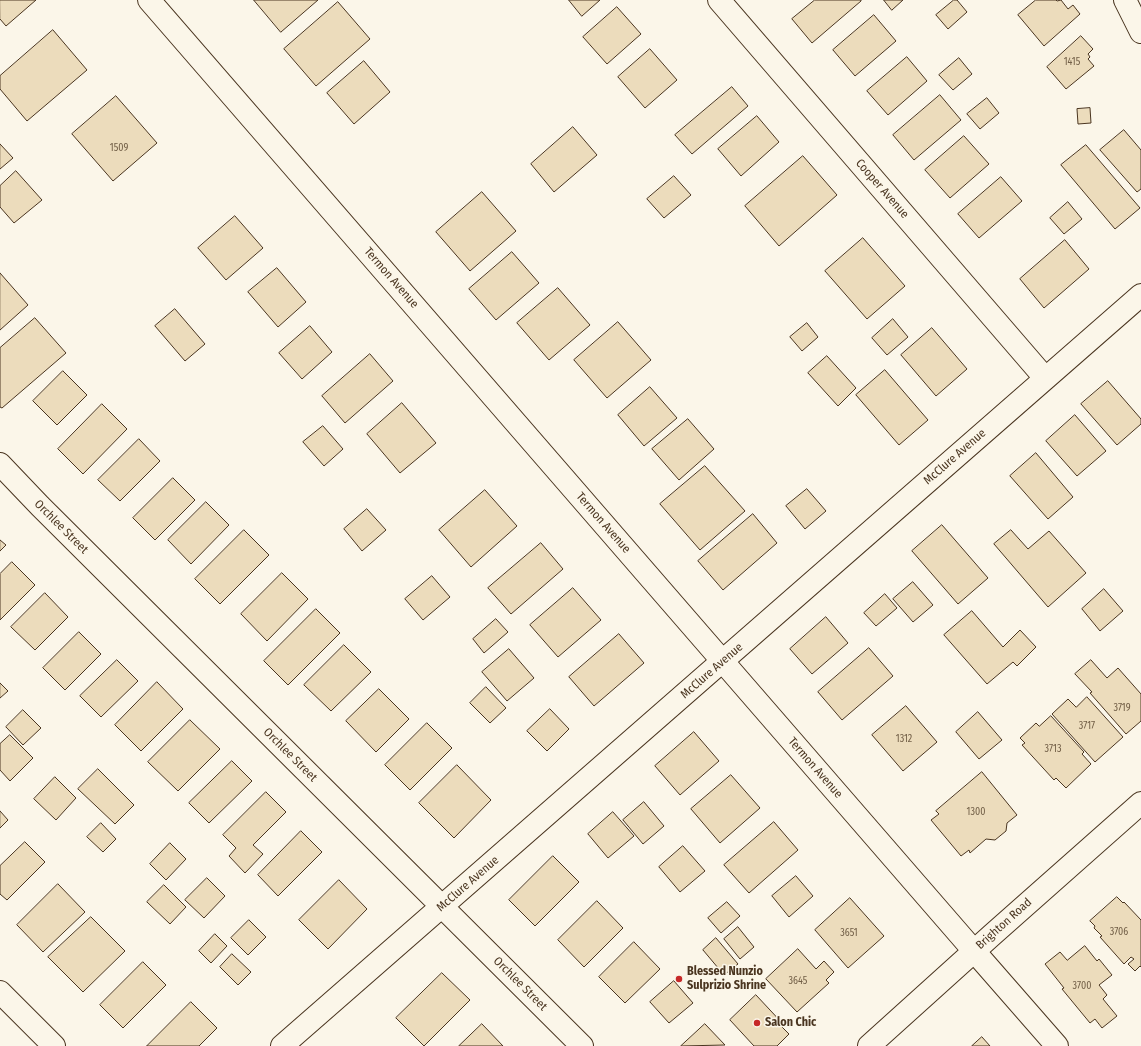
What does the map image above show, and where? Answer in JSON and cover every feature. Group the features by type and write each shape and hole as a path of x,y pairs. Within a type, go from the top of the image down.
{"street":[{"name":"Termon Avenue","path":"149,0 1057,1046"},
{"name":"Cooper Avenue","path":"719,0 1046,378"},
{"path":"1125,0 1141,32"},
{"name":"McClure Avenue","path":"282,1046 1141,295"},
{"name":"Orchlee Street","path":"0,464 40,506 582,1046"},
{"name":"Brighton Road","path":"869,1046 1141,803"},
{"path":"0,992 54,1046"}],"building":[{"path":"0,0 36,0 6,26 0,19"},
{"path":"254,0 318,0 281,32"},
{"path":"569,0 600,0 582,16"},
{"path":"815,0 861,1 812,43 792,19"},
{"path":"884,0 903,0 892,10"},
{"path":"954,0 957,0 967,12 948,29 936,15"},
{"path":"1036,0 1061,0 1068,9 1073,5 1080,14 1044,46 1018,15"},
{"path":"338,2 370,39 316,86 284,49"},
{"path":"617,7 641,34 607,64 583,37"},
{"path":"874,15 896,41 855,76 833,50"},
{"path":"53,30 87,70 27,121 0,89 0,76"},
{"path":"1081,36 1093,49 1088,54 1090,57 1088,59 1094,66 1066,89 1047,67"},
{"path":"650,49 677,80 645,108 618,77"},
{"path":"907,57 927,81 888,115 867,91"},
{"path":"959,58 972,74 953,90 939,75"},
{"path":"364,61 390,92 354,124 327,93"},
{"path":"732,87 748,106 692,154 675,135"},
{"path":"940,95 961,120 914,160 893,135"},
{"path":"116,96 157,143 113,181 72,134"},
{"path":"987,98 999,113 980,129 967,114"},
{"path":"1090,108 1091,123 1078,124 1077,109"},
{"path":"757,116 779,142 741,176 718,149"},
{"path":"573,127 597,155 554,192 531,164"},
{"path":"1124,130 1141,150 1141,189 1137,192 1100,150"},
{"path":"964,136 989,164 950,198 925,170"},
{"path":"0,144 13,158 0,169"},
{"path":"1086,145 1140,208 1115,229 1061,165"},
{"path":"803,156 837,195 779,246 745,206"},
{"path":"16,171 42,200 14,223 0,207 0,186"},
{"path":"674,176 691,195 664,218 647,199"},
{"path":"1001,177 1022,201 979,238 958,214"},
{"path":"482,192 516,231 470,271 436,232"},
{"path":"1068,202 1082,219 1064,234 1050,218"},
{"path":"235,216 263,248 226,280 198,248"},
{"path":"863,238 905,286 867,319 825,271"},
{"path":"1065,240 1089,269 1044,308 1020,279"},
{"path":"512,252 539,283 496,320 469,289"},
{"path":"277,268 306,302 278,327 248,292"},
{"path":"0,273 28,305 0,330"},
{"path":"558,288 590,325 549,360 517,323"},
{"path":"175,309 205,344 185,361 155,326"},
{"path":"35,318 66,353 2,408 0,407 0,348"},
{"path":"893,319 908,337 887,355 872,338"},
{"path":"618,322 651,360 607,398 574,360"},
{"path":"807,323 818,337 802,351 790,337"},
{"path":"310,326 332,352 302,379 279,353"},
{"path":"932,328 967,369 936,396 901,355"},
{"path":"370,354 393,381 345,423 322,396"},
{"path":"827,356 856,388 838,406 808,373"},
{"path":"885,370 928,420 899,445 856,395"},
{"path":"63,371 87,395 57,425 33,401"},
{"path":"1108,381 1141,419 1141,424 1117,445 1081,404"},
{"path":"650,387 677,418 644,446 618,415"},
{"path":"402,403 436,443 400,473 367,434"},
{"path":"102,404 127,429 83,474 58,449"},
{"path":"1075,415 1106,451 1077,476 1046,441"},
{"path":"688,419 714,449 679,480 652,449"},
{"path":"323,426 343,449 324,466 303,442"},
{"path":"139,439 160,461 120,501 98,480"},
{"path":"1036,453 1073,497 1048,519 1010,476"},
{"path":"705,466 745,511 700,550 660,504"},
{"path":"173,478 195,500 155,540 133,518"},
{"path":"807,489 826,511 805,529 786,506"},
{"path":"485,490 517,526 471,567 439,530"},
{"path":"206,502 229,525 191,564 168,540"},
{"path":"367,509 386,530 362,551 344,529"},
{"path":"753,514 777,543 723,590 698,561"},
{"path":"942,525 988,578 958,604 912,551"},
{"path":"244,530 269,555 220,604 195,579"},
{"path":"1011,530 1028,549 1049,531 1086,573 1048,607 994,544"},
{"path":"0,540 6,545 0,551"},
{"path":"541,543 563,569 511,614 488,588"},
{"path":"12,562 35,585 0,620 0,574"},
{"path":"282,573 308,599 267,641 241,614"},
{"path":"432,576 450,597 423,620 405,599"},
{"path":"913,582 933,605 913,622 893,599"},
{"path":"573,588 601,620 558,657 530,625"},
{"path":"1104,589 1123,611 1100,631 1082,609"},
{"path":"45,593 68,617 35,650 11,627"},
{"path":"885,594 897,608 876,626 864,613"},
{"path":"316,609 340,633 288,685 264,661"},
{"path":"972,611 1003,647 1020,630 1036,647 1017,666 1013,662 987,684 944,635"},
{"path":"826,617 848,643 812,674 790,649"},
{"path":"496,619 508,632 484,653 473,639"},
{"path":"79,632 101,654 65,690 43,668"},
{"path":"619,634 644,663 594,706 569,677"},
{"path":"344,645 371,672 331,711 304,685"},
{"path":"869,648 893,676 842,720 818,692"},
{"path":"509,649 534,678 507,701 482,672"},
{"path":"117,660 138,681 101,717 80,696"},
{"path":"1091,660 1107,678 1118,668 1141,694 1141,721 1126,734 1090,693 1092,692 1075,674"},
{"path":"157,682 183,709 141,751 115,725"},
{"path":"0,683 8,691 0,698"},
{"path":"486,687 506,708 490,723 470,703"},
{"path":"379,689 409,719 376,752 346,721"},
{"path":"1087,697 1123,737 1095,762 1052,714 1068,699 1076,707"},
{"path":"906,706 937,742 903,771 872,735"},
{"path":"550,709 569,729 547,751 527,731"},
{"path":"23,710 41,728 23,745 6,727"},
{"path":"978,712 1002,740 979,759 956,732"},
{"path":"1051,716 1084,752 1082,754 1091,764 1066,788 1056,778 1054,780 1022,745 1025,743 1020,738 1036,723 1039,726"},
{"path":"190,720 220,749 178,791 148,762"},
{"path":"427,723 452,748 410,790 385,765"},
{"path":"694,732 719,761 680,795 655,766"},
{"path":"10,735 33,758 10,781 0,770 0,744"},
{"path":"232,761 252,781 209,823 189,803"},
{"path":"457,765 491,800 454,838 419,803"},
{"path":"98,769 134,805 115,824 78,789"},
{"path":"982,772 1017,815 1007,823 1006,831 995,840 986,839 970,853 969,850 961,856 931,820 939,814 936,811"},
{"path":"731,775 760,808 720,843 691,809"},
{"path":"55,777 76,798 56,820 34,799"},
{"path":"266,792 286,812 253,845 263,854 245,873 229,856 236,848 223,835"},
{"path":"644,802 664,826 643,844 623,820"},
{"path":"0,811 8,820 0,828"},
{"path":"613,812 634,836 608,858 588,834"},
{"path":"774,822 798,850 749,893 724,865"},
{"path":"101,823 116,839 103,852 87,837"},
{"path":"301,831 322,852 278,896 258,875"},
{"path":"25,842 45,862 7,900 0,894 0,866"},
{"path":"170,843 186,859 166,880 150,864"},
{"path":"683,846 705,871 680,892 659,867"},
{"path":"553,856 579,882 535,926 509,900"},
{"path":"796,876 813,896 789,917 772,896"},
{"path":"207,878 225,896 204,918 185,900"},
{"path":"339,880 367,909 328,949 299,920"},
{"path":"58,884 85,912 43,952 17,925"},
{"path":"164,885 186,907 170,924 147,902"},
{"path":"1117,897 1123,903 1124,902 1141,920 1141,967 1140,966 1135,971 1128,964 1134,959 1131,957 1124,964 1100,937 1102,936 1094,928 1095,926 1090,921"},
{"path":"850,898 884,936 848,968 815,930"},
{"path":"597,901 623,928 584,967 558,940"},
{"path":"727,902 740,916 721,933 708,918"},
{"path":"91,917 125,951 83,992 48,957"},
{"path":"249,920 266,937 248,955 231,938"},
{"path":"738,927 754,947 740,959 724,939"},
{"path":"215,934 227,946 211,963 199,951"},
{"path":"716,938 738,964 724,975 703,950"},
{"path":"634,942 660,969 625,1003 599,977"},
{"path":"1085,946 1097,961 1099,959 1112,975 1099,985 1107,995 1103,999 1117,1016 1102,1028 1095,1019 1090,1023 1062,989 1064,988 1045,964 1060,952 1067,960"},
{"path":"798,949 816,969 824,961 834,972 826,980 829,983 797,1012 766,979"},
{"path":"232,954 251,972 238,985 220,967"},
{"path":"143,962 166,985 123,1028 100,1005"},
{"path":"442,973 470,1000 424,1046 396,1018"},
{"path":"674,981 693,1003 669,1023 650,1002"},
{"name":"Salon Chic","path":"756,995 784,1025 782,1027 789,1034 777,1046 754,1046 730,1020"},
{"path":"191,1002 217,1028 199,1046 147,1046"},
{"path":"482,1024 503,1046 459,1046"},
{"path":"705,1024 725,1045 681,1046"},
{"path":"982,1037 990,1046 972,1046"}],"place":[{"name":"Blessed Nunzio Sulprizio Shrine","path":"679,979"},
{"name":"Salon Chic","path":"757,1023"}]}
